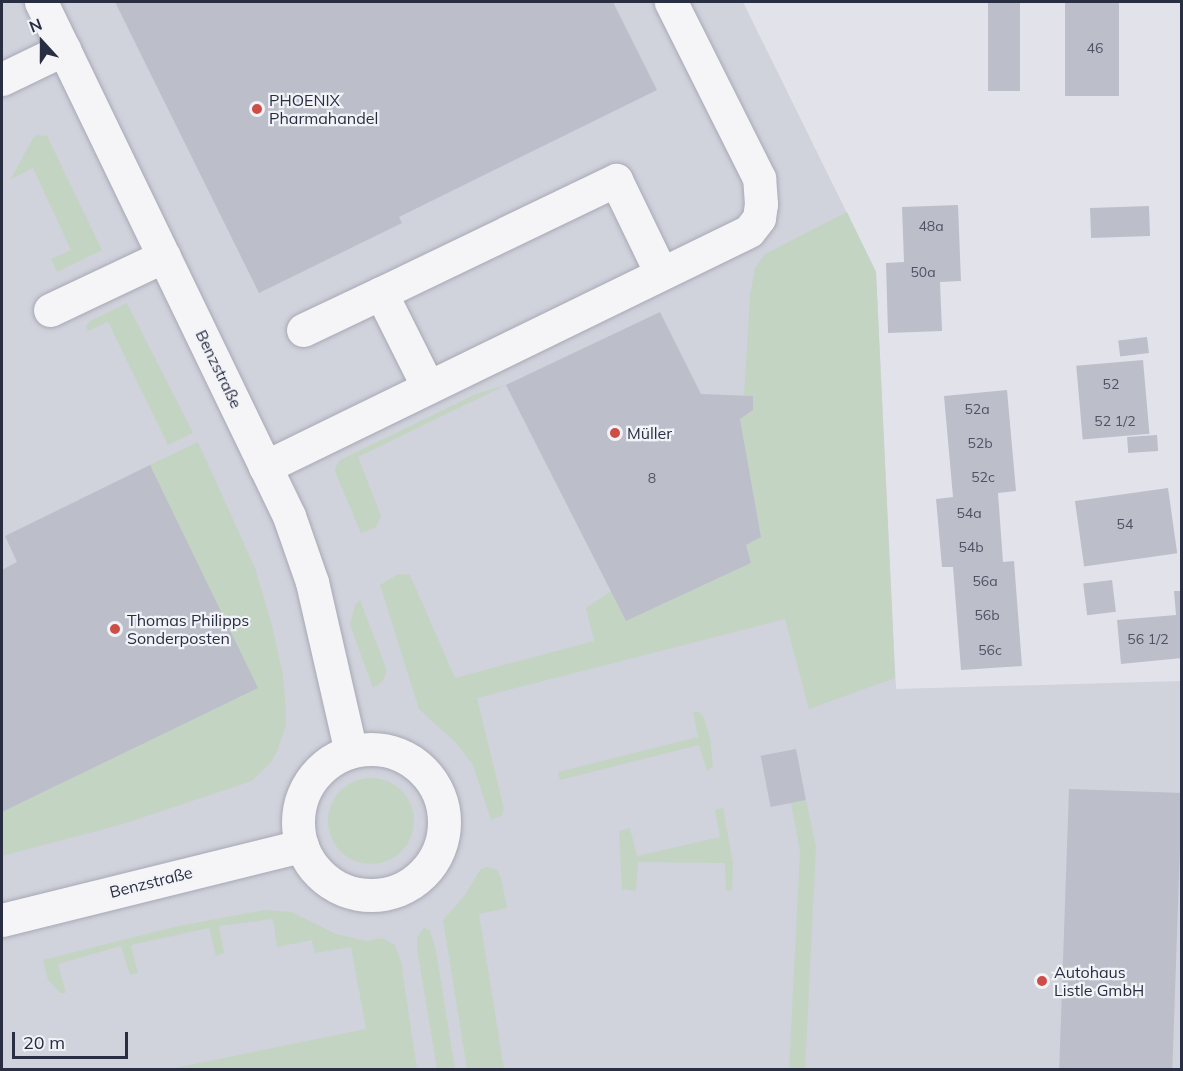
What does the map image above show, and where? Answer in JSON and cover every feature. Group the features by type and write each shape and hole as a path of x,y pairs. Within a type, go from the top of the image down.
{"street":[{"name":"Benzstraße","path":"41,2 289,516 312,582 351,752"},
{"path":"266,467 749,231 759,218 761,204 759,178 671,2"},
{"path":"2,79 64,49"},
{"path":"303,330 616,180 661,273"},
{"path":"50,310 164,256"},
{"path":"381,293 428,387"},
{"path":"372,749 393,753 413,762 429,777 440,795 445,817 443,838 434,860 419,878 399,890 375,896 352,893 330,883 312,867 302,846 298,822 302,800 312,779 329,763 351,752 372,749"},
{"name":"Benzstraße","path":"2,920 302,846"}],"shaded area":[{"path":"2,2 743,2 876,272 896,689 1181,681 1181,1069 2,1070"}],"green space":[{"path":"38,135 47,136 102,250 57,272 51,259 71,250 33,168 11,179 33,138"},
{"path":"847,212 876,272 895,678 809,709 785,619 477,698 504,809 502,815 491,820 473,765 457,744 419,709 380,585 398,574 410,575 455,678 594,641 586,608 611,591 626,621 751,563 746,545 761,536 740,419 753,410 753,396 744,396 750,296 755,268 765,254"},
{"path":"127,303 193,433 168,445 108,322 88,331 86,326 90,321"},
{"path":"506,385 358,457 381,516 376,527 361,533 336,474 335,468 340,460 476,394"},
{"path":"198,442 255,568 272,625 283,676 286,709 286,725 277,751 271,762 252,781 123,824 2,856 2,812 257,688 150,465"},
{"path":"360,600 387,671 382,682 373,688 350,625 355,605"},
{"path":"693,712 699,712 704,718 710,738 713,766 707,771 699,745 560,780 558,772 698,737"},
{"path":"371,778 395,785 407,797 414,821 407,845 395,857 371,864 347,857 335,845 328,821 335,797 347,785"},
{"path":"806,800 816,847 805,1069 789,1070 800,851 791,803"},
{"path":"723,808 733,863 732,890 726,891 725,863 638,862 636,891 622,889 619,831 630,828 637,856 720,837 715,810"},
{"path":"487,867 497,870 501,878 507,908 479,914 504,1069 467,1069 443,920 465,895 480,870"},
{"path":"264,910 291,912 336,934 366,941 382,938 395,945 401,962 417,1069 170,1069 366,1029 351,947 315,953 312,940 277,947 273,919 219,926 224,953 216,956 209,928 131,945 138,973 130,975 121,946 58,964 66,993 60,993 48,980 43,960 174,927"},
{"path":"424,927 430,931 436,951 455,1069 437,1069 417,948 417,938"}],"building":[{"path":"115,2 613,2 657,90 399,217 402,223 259,293"},
{"path":"988,2 1020,2 1020,91 988,91"},
{"path":"1065,2 1119,2 1119,96 1065,96"},
{"path":"958,205 961,281 940,282 942,331 888,333 886,263 904,262 902,207"},
{"path":"1149,206 1150,236 1091,238 1090,208"},
{"path":"660,312 701,394 753,396 753,410 740,419 761,537 746,545 751,563 626,621 506,385"},
{"path":"1147,337 1149,353 1120,356 1118,341"},
{"path":"1143,360 1149,434 1083,440 1076,366"},
{"path":"1007,390 1016,491 998,493 1003,562 1014,561 1022,666 961,670 953,567 942,567 936,499 953,497 944,396"},
{"path":"1157,435 1158,451 1128,453 1127,437"},
{"name":"Thomas Philipps Sonderposten","path":"150,465 258,688 2,812 2,570 17,562 5,536"},
{"path":"1168,488 1177,553 1084,566 1075,501"},
{"path":"1112,580 1116,612 1087,615 1083,584"},
{"path":"1174,591 1182,591 1182,658 1121,664 1117,620 1176,615"},
{"path":"796,749 806,800 771,807 761,756"},
{"path":"1069,789 1182,793 1172,1070 1059,1070"}],"place":[{"name":"PHOENIX Pharmahandel","path":"257,109"},
{"name":"Müller","path":"615,433"},
{"name":"Thomas Philipps Sonderposten","path":"115,629"},
{"name":"Autohaus Listle GmbH","path":"1042,981"}]}
